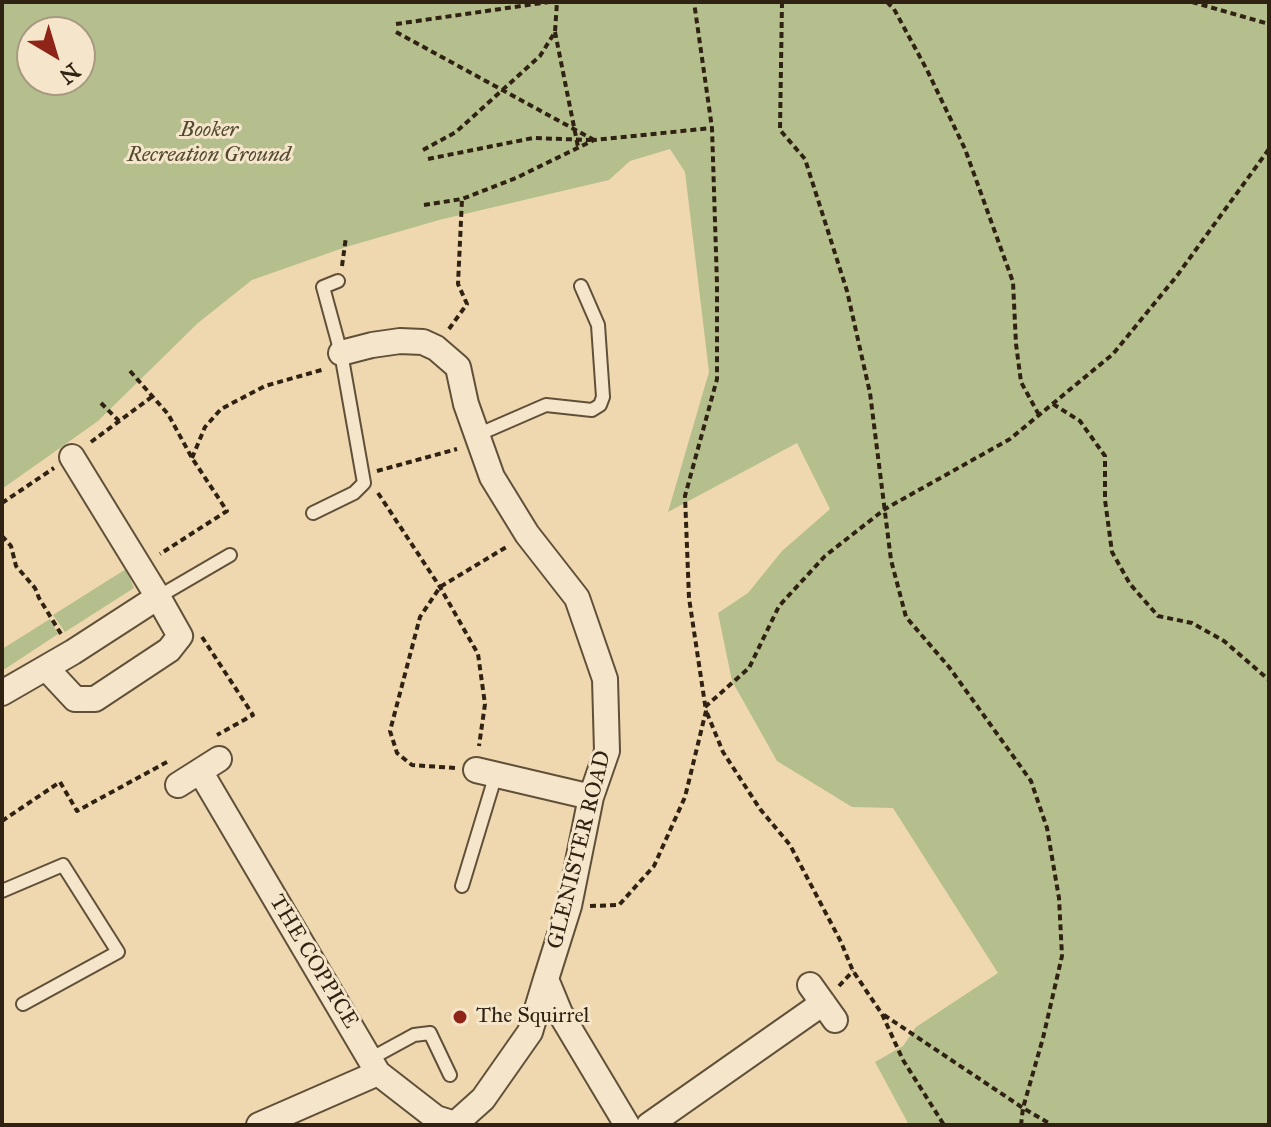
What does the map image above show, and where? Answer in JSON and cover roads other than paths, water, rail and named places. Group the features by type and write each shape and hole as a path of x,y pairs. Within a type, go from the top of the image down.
{"street":[{"name":"GLENISTER ROAD","path":"342,359 372,345 423,342 436,348 458,367 478,440 492,477 527,534 577,598 605,679 607,751 591,797 569,906 546,979 560,1013 627,1125"},
{"path":"47,669 75,699 95,699 169,650 180,636 141,566 72,457"},
{"path":"2,693 47,669 158,597"},
{"name":"THE COPPICE","path":"178,785 210,756 374,1066 436,1118 454,1125"},
{"path":"486,772 591,797"},
{"path":"454,1125 483,1099 530,1032 546,979"},
{"path":"649,1125 823,1003"},
{"path":"259,1125 374,1066"}],"lane":[{"path":"313,513 354,493 364,479 342,359 323,287 338,281"},
{"path":"478,440 546,405 592,410 600,405 603,397 598,325 581,286"},
{"path":"158,597 230,555"},
{"path":"462,886 486,772"},
{"path":"2,891 63,865 118,952 23,1004"},
{"path":"374,1066 414,1035 430,1033 450,1075"}],"place":[{"name":"The Squirrel","path":"460,1017"}],"park label":[{"name":"Booker Recreation Ground","path":"209,144"}]}
